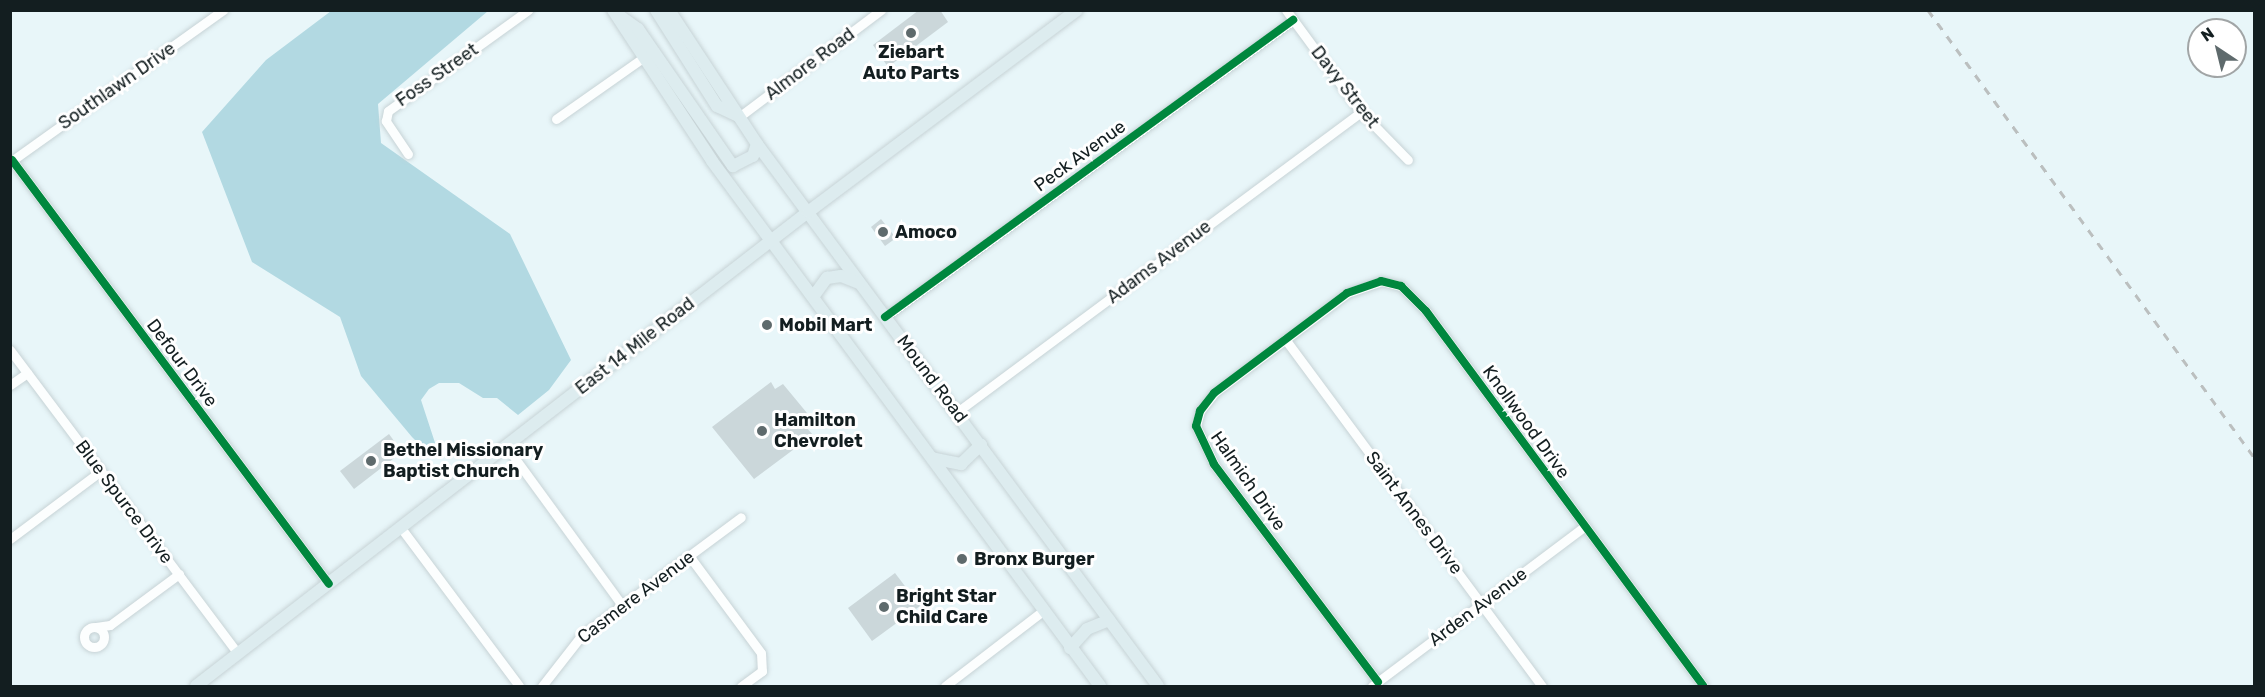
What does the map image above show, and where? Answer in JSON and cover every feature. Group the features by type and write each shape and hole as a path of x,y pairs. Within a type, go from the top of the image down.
{"main road":[{"path":"656,10 717,106 739,117"},
{"name":"Mound Road","path":"669,10 757,144 1158,687"},
{"name":"East 14 Mile Road","path":"196,687 808,212 1077,10"},
{"path":"614,12 733,166 753,156 757,144"},
{"path":"648,54 771,241 1100,687"},
{"path":"813,297 827,278 841,276 860,283"},
{"path":"932,458 961,464 981,445"},
{"path":"1070,648 1087,629 1109,620"}],"street":[{"name":"Southlawn Drive","path":"11,161 223,10"},
{"name":"Foss Street","path":"408,154 386,121 387,111 528,10"},
{"name":"Almore Road","path":"739,117 881,10"},
{"name":"Davy Street","path":"1286,10 1361,112 1408,160"},
{"name":"Peck Avenue","path":"885,317 1293,20"},
{"path":"556,119 648,54"},
{"name":"Adams Avenue","path":"957,412 1361,112"},
{"name":"Defour Drive","path":"11,161 329,584"},
{"name":"Knollwood Drive","path":"1285,339 1362,285 1382,281 1401,286 1426,311 1703,687"},
{"name":"Saint Annes Drive","path":"1285,339 1542,687"},
{"name":"Halmich Drive","path":"1285,339 1204,402 1197,418 1198,437 1375,684"},
{"name":"Blue Spurce Drive","path":"10,350 238,654"},
{"path":"10,385 27,373"},
{"path":"506,446 622,605"},
{"path":"10,539 101,471"},
{"name":"Casmere Avenue","path":"542,687 569,647 741,517"},
{"name":"Arden Avenue","path":"1375,684 1584,527"},
{"path":"401,528 519,687"},
{"path":"690,557 761,653 762,671 741,687"},
{"path":"110,626 96,627 84,632 86,645 99,646 110,626 179,574"},
{"path":"945,687 1044,610"},
{"path":"96,627 104,638"}],"shaded area":[{"path":"331,11 488,11 378,104 381,143 510,234 571,360 549,390 518,415 497,398 483,398 459,383 439,383 429,389 421,400 440,458 429,454 412,437 361,376 340,317 252,262 202,132 266,60"}],"building":[{"name":"Ziebart Auto Parts","path":"919,10 940,10 948,22 888,67 873,45"},
{"name":"Amoco","path":"881,219 896,238 885,246 871,227"},
{"name":"Hamilton Chevrolet","path":"771,382 775,389 783,384 807,413 799,419 813,435 754,479 712,427"},
{"name":"Bethel Missionary Baptist Church","path":"389,434 402,452 354,489 340,471"},
{"name":"Bright Star Child Care","path":"895,573 920,606 872,641 848,608"}],"railway":[{"path":"1928,10 2254,457"}],"cycle path":[{"path":"885,317 1293,20"},
{"path":"12,160 329,584"},
{"path":"1378,682 1214,464 1196,426 1200,411 1214,393 1347,293 1381,281 1401,286 1426,311 1703,686"}],"place":[{"name":"Ziebart Auto Parts","path":"911,33"},
{"name":"Amoco","path":"883,232"},
{"name":"Mobil Mart","path":"767,325"},
{"name":"Hamilton Chevrolet","path":"762,431"},
{"name":"Bethel Missionary Baptist Church","path":"371,461"},
{"name":"Bronx Burger","path":"962,559"},
{"name":"Bright Star Child Care","path":"884,607"}]}
